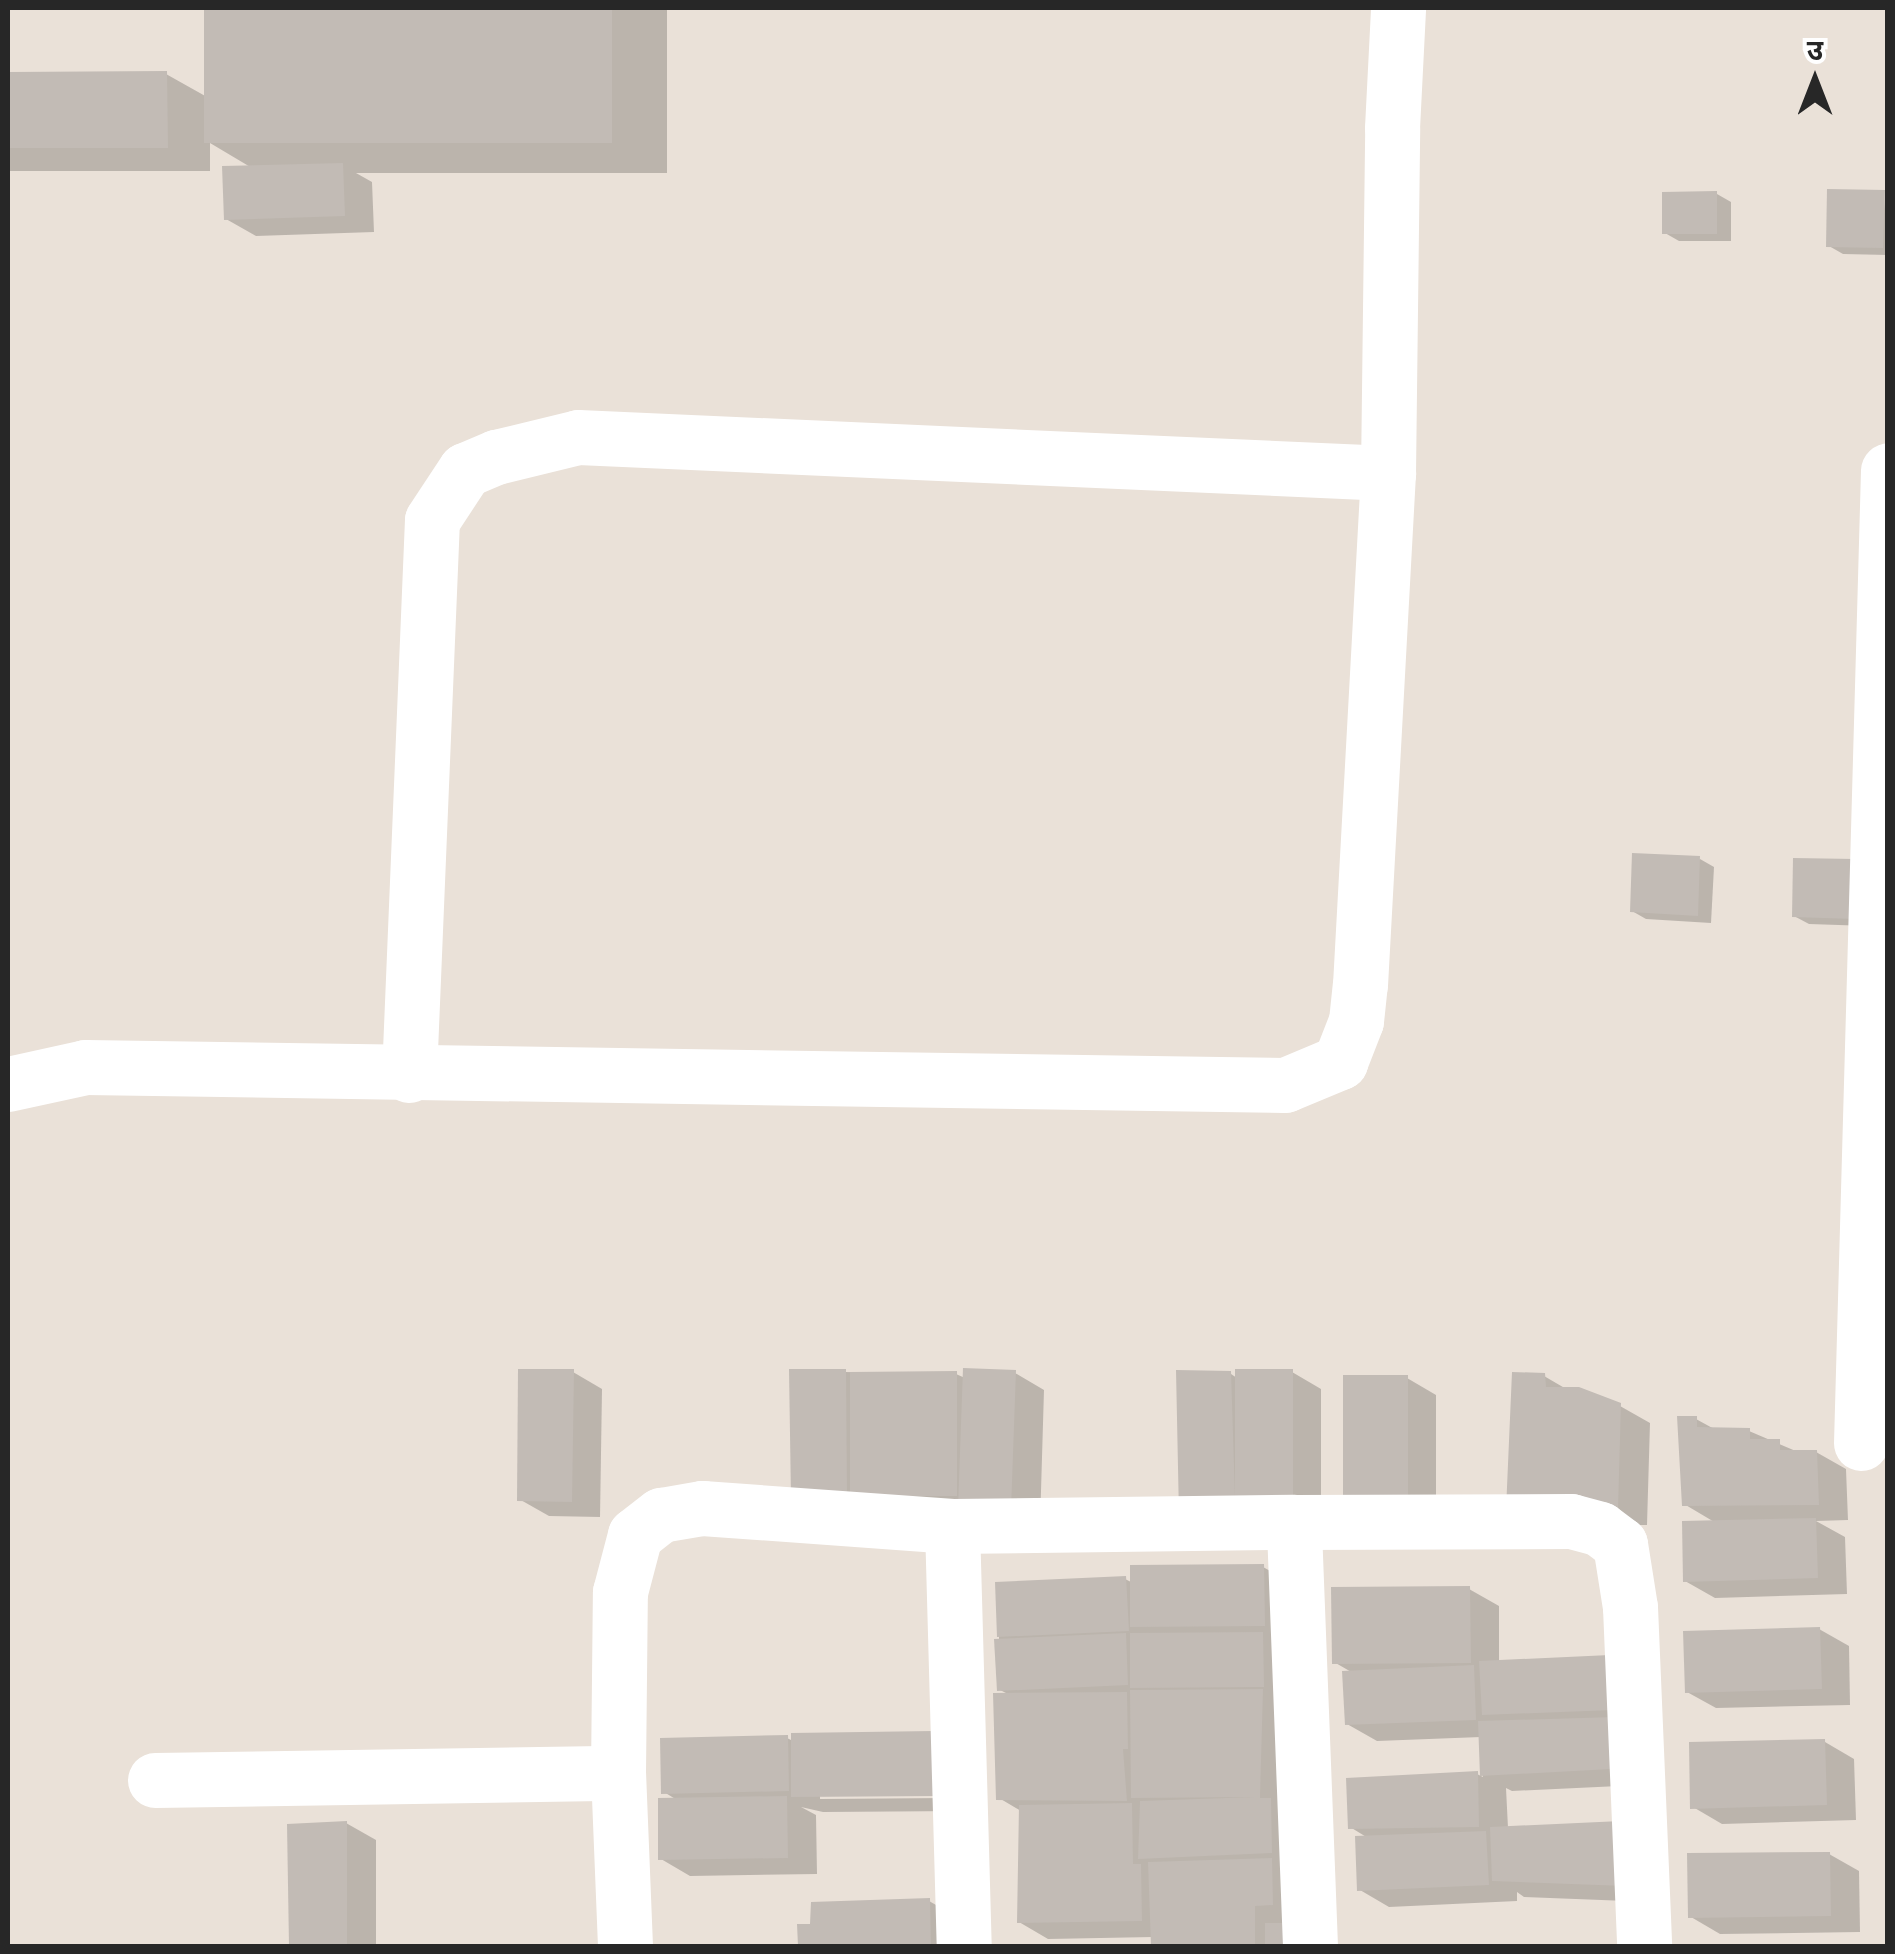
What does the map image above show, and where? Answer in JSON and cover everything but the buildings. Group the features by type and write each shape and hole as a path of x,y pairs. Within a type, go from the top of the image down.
{"street":[{"path":"8,1084 85,1067 410,1076 1285,1086 1340,1062 1356,1021 1360,985 1388,473 1392,128 1398,8"},
{"path":"410,1076 432,520 465,470 496,457 578,436 1388,473"},
{"path":"1861,1442 1888,470"},
{"path":"625,1946 618,1774 620,1592 635,1535 661,1515 702,1508 952,1526 1571,1521 1600,1529 1620,1544 1630,1606 1644,1946"},
{"path":"1294,1522 1310,1946"},
{"path":"952,1526 964,1946"},
{"path":"155,1780 618,1774"}]}
